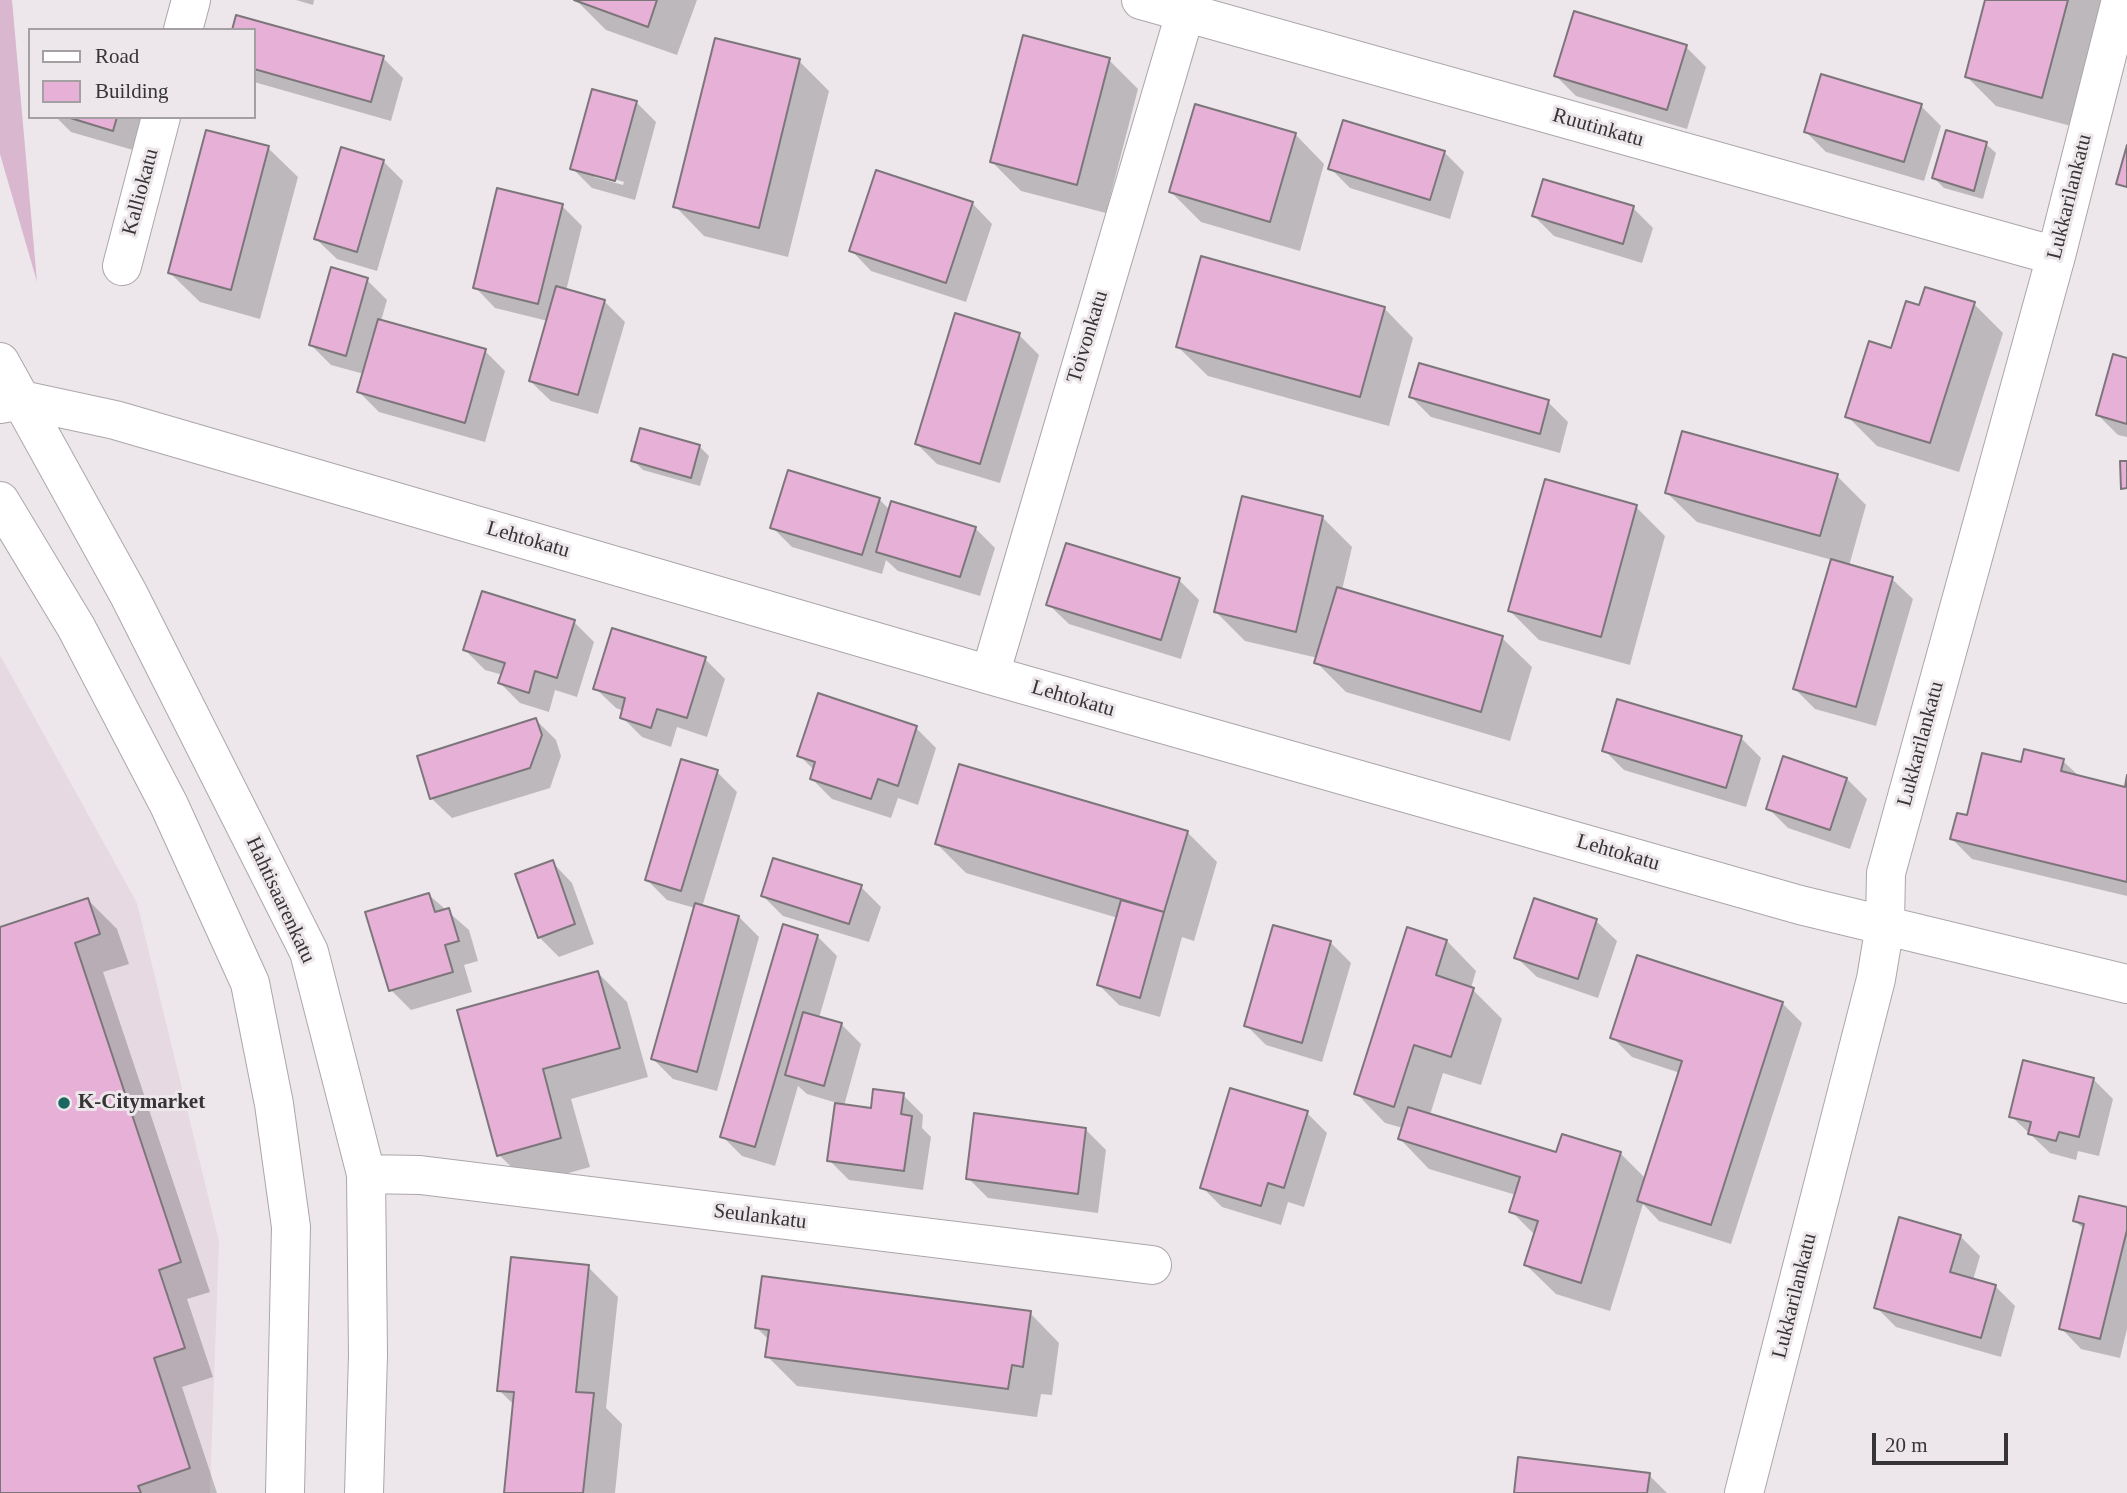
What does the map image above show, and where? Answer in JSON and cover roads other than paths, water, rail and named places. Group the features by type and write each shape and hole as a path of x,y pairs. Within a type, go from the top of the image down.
{"street":[{"path":"184,28 191,0"},
{"name":"Ruutinkatu","path":"1141,0 1187,6 2056,256"},
{"name":"Lukkarilankatu","path":"1744,1493 1876,979 1885,925 1886,873 2056,256 2121,0"},
{"name":"Toivonkatu","path":"990,675 1187,6"},
{"name":"Kalliokatu","path":"122,266 159,119"},
{"name":"Hahtisaarenkatu","path":"0,362 11,402 129,595 309,952 366,1174 368,1355 364,1493"},
{"name":"Lehtokatu","path":"11,402 115,420 990,675 1787,901 2127,984"},
{"path":"0,501 76,627 169,804 250,983 274,1104 291,1227 285,1493"},
{"name":"Seulankatu","path":"366,1174 420,1175 1152,1265"}],"place":[{"name":"K-Citymarket","path":"64,1103"}]}
